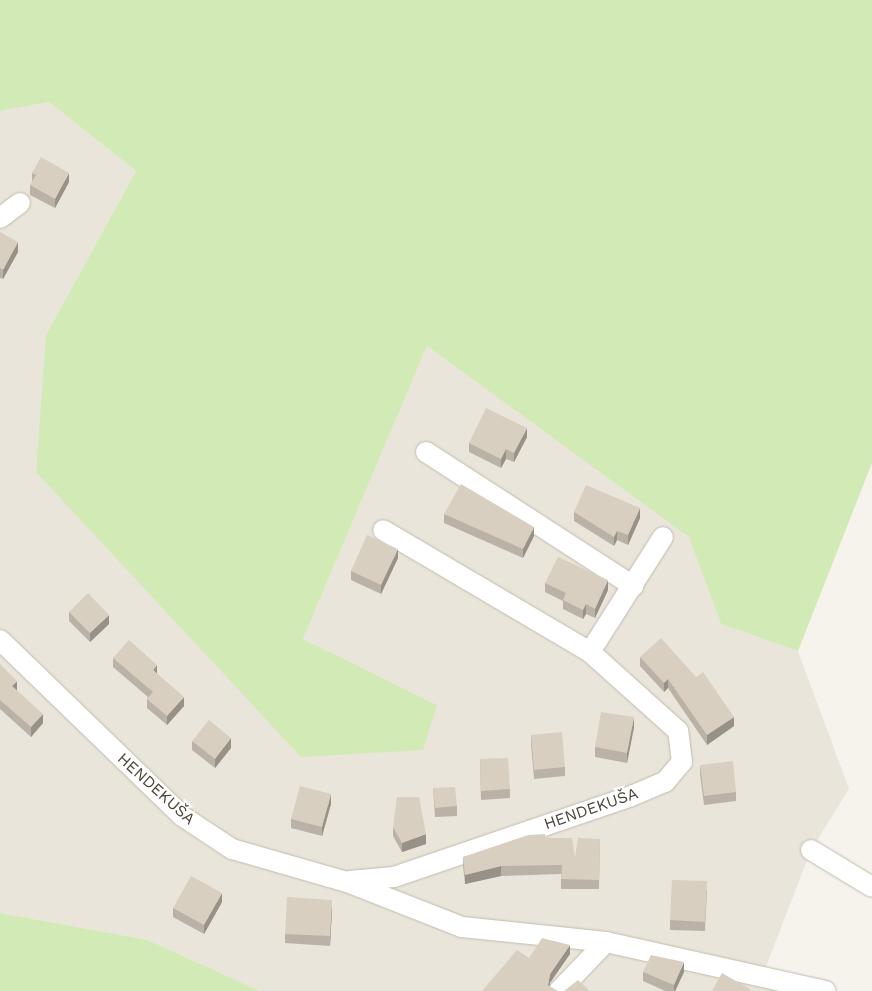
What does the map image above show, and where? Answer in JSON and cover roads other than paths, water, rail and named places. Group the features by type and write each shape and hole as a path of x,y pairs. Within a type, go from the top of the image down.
{"street":[{"path":"0,218 20,203"},
{"path":"426,452 633,586"},
{"name":"HENDEKUŠA","path":"347,882 394,877 629,797 677,773 682,762 678,731 590,652 383,530"},
{"path":"590,652 663,536"},
{"name":"HENDEKUŠA","path":"0,640 182,816 232,849 347,882 462,927 606,942 826,991"},
{"path":"810,850 872,887"},
{"path":"559,991 606,942"}]}
